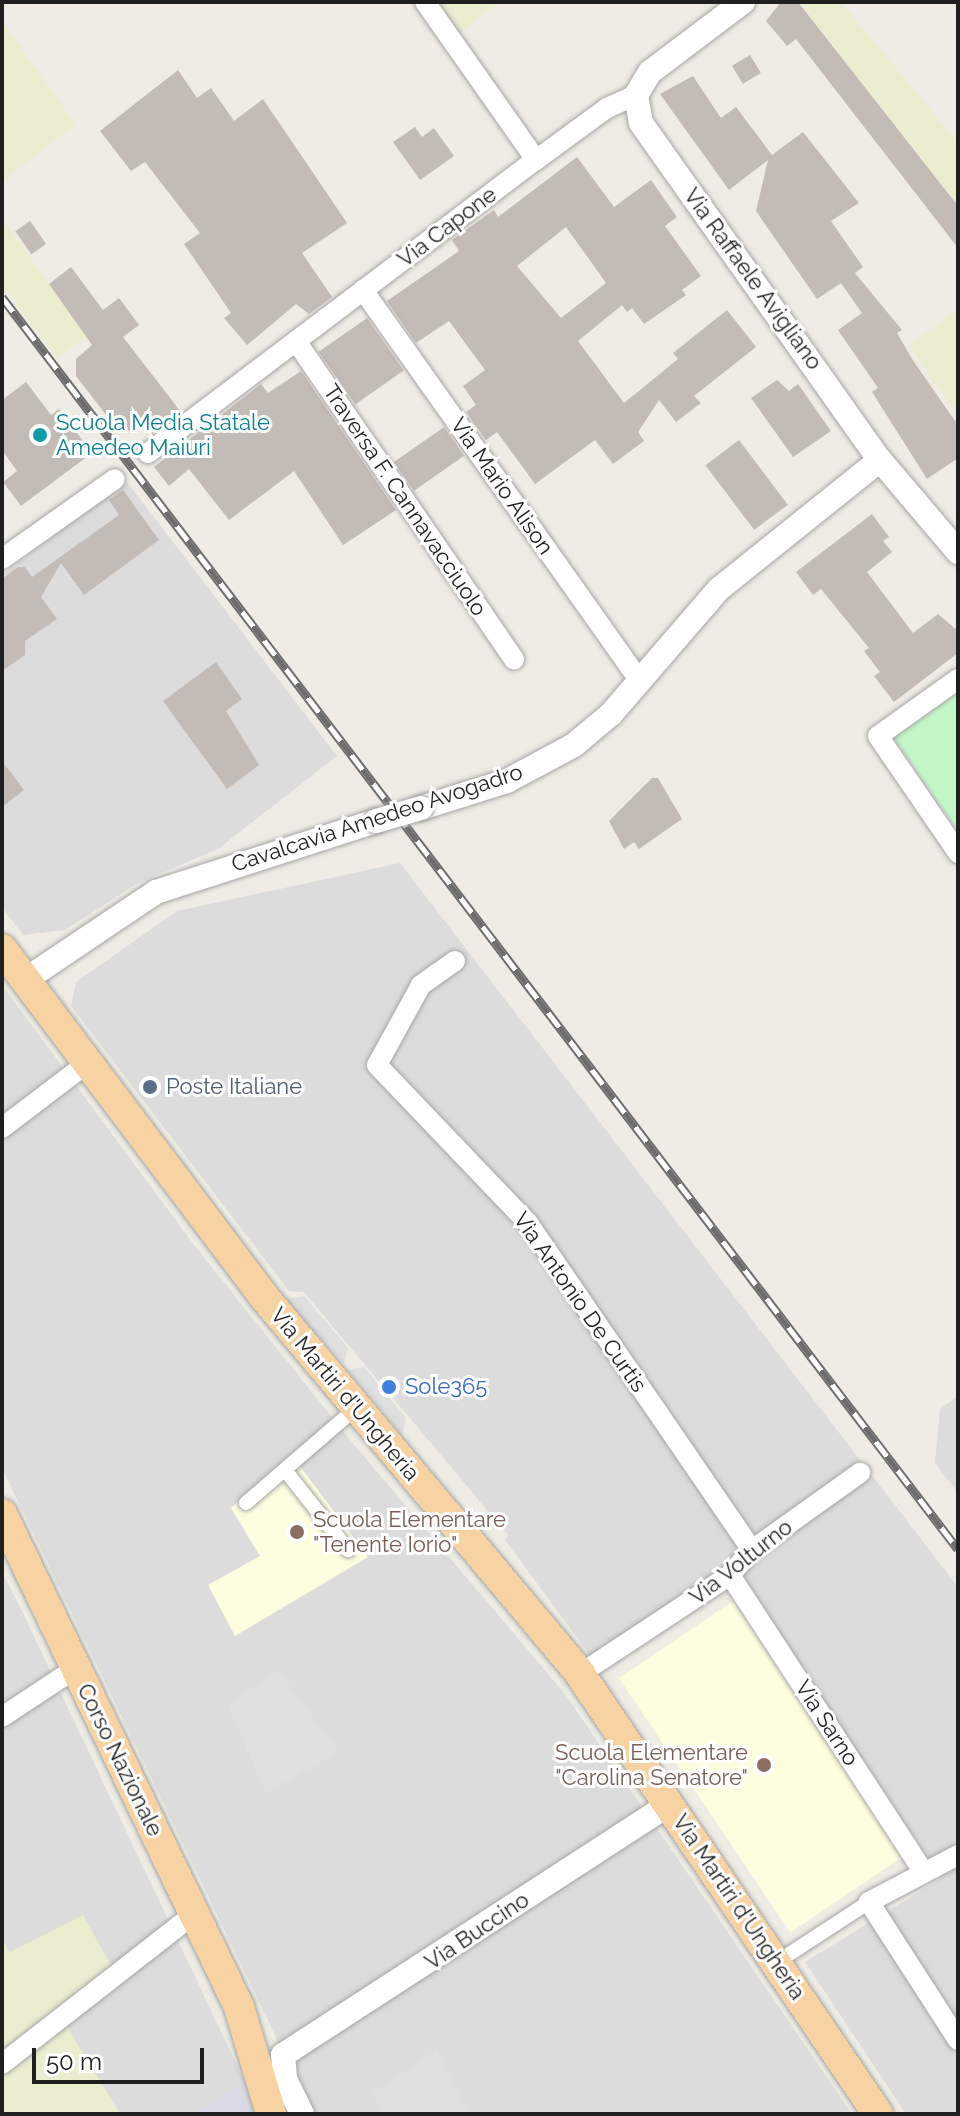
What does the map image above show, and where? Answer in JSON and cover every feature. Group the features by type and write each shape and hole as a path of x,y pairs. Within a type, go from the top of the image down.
{"main road":[{"name":"Via Martiri d'Ungheria","path":"2,949 86,1064 356,1408 580,1674 878,2114"},
{"name":"Corso Nazionale","path":"2,1514 239,2007 271,2114"}],"street":[{"path":"425,2 536,160"},
{"name":"Via Capone","path":"148,453 536,160 607,108 636,95 650,72 743,2"},
{"name":"Via Raffaele Avigliano","path":"636,95 649,137 880,460 958,552"},
{"name":"Via Mario Alison","path":"363,290 640,681"},
{"name":"Traversa F. Cannavacciuolo","path":"296,341 514,659"},
{"name":"Cavalcavia Amedeo Avogadro","path":"25,980 156,892 507,781 554,758 594,729 719,589 880,460"},
{"path":"2,559 115,479"},
{"path":"958,679 878,736 958,853"},
{"name":"Via Antonio De Curtis","path":"455,961 421,985 402,1010 377,1065 528,1223 752,1550"},
{"path":"2,1128 86,1064"},
{"path":"246,1503 356,1408"},
{"path":"285,1470 348,1550"},
{"name":"Via Volturno","path":"580,1674 730,1575 752,1550 860,1473"},
{"name":"Via Sarno","path":"730,1575 922,1870"},
{"path":"2,1717 76,1668"},
{"name":"Via Buccino","path":"283,2055 669,1804"},
{"path":"777,1962 922,1870 958,1855"},
{"path":"869,1902 958,2040"},
{"path":"2,2064 194,1914"},
{"name":"Corso Nazionale","path":"239,2007 269,2045 283,2055"},
{"path":"283,2055 285,2079 302,2114"}],"shaded area":[{"path":"434,2 499,2 457,35"},
{"path":"799,2 841,2 958,143 958,206"},
{"path":"2,21 75,124 2,182"},
{"path":"2,218 86,336 57,358 2,285"},
{"path":"958,309 958,416 909,346"},
{"path":"127,482 337,756 218,849 138,883 65,930 23,935 2,907 2,575"},
{"path":"400,863 958,1587 958,2114 906,2114 805,1962 942,1878 732,1564 592,1658 505,1540 508,1535 304,1292 289,1291 71,1006 76,982 177,911"},
{"path":"2,985 194,1245 351,1441 565,1694 852,2114 313,2114 2,1468"},
{"path":"304,1296 348,1348 344,1364 284,1299"},
{"path":"364,1367 406,1418 402,1435 347,1370"},
{"path":"958,1396 958,1493 935,1463 940,1409"},
{"name":"Scuola Elementare \"Tenente Iorio\"","path":"332,1420 340,1432 299,1465 368,1557 235,1636 208,1585 260,1556 231,1508"},
{"path":"2,1572 260,2114 120,2114 64,2022 82,1916 10,1952 2,1941"},
{"name":"Scuola Elementare \"Carolina Senatore\"","path":"739,1597 911,1852 790,1933 619,1678"},
{"path":"278,1670 339,1752 266,1793 228,1705"},
{"path":"83,1915 112,1967 2,2053 2,1941 10,1952"},
{"path":"64,2022 120,2114 2,2114 2,2072"},
{"path":"436,2050 468,2114 383,2114 373,2093"},
{"path":"238,2084 251,2114 196,2114"}],"green space":[{"path":"958,689 958,831 891,735"}],"building":[{"path":"781,2 798,2 958,206 958,248 796,39 787,46 766,21"},
{"path":"750,55 761,73 743,84 732,66"},
{"path":"178,70 197,98 211,88 234,121 263,99 347,223 302,253 332,297 309,314 296,304 247,345 224,318 231,313 184,244 200,233 145,162 131,171 100,131"},
{"path":"693,76 721,118 736,107 772,155 803,132 859,203 831,221 863,267 855,273 902,330 897,333 914,362 958,425 958,458 927,479 872,392 878,388 838,330 862,313 841,283 817,299 756,211 768,160 729,190 660,94"},
{"path":"415,127 422,137 434,128 454,156 420,180 393,142"},
{"path":"577,157 614,207 651,180 677,217 665,226 701,276 682,290 686,295 644,324 632,308 627,312 622,305 578,341 624,403 678,359 673,353 727,310 756,347 694,396 701,403 676,422 659,400 638,432 644,441 613,464 595,440 535,484 497,432 486,440 466,412 476,405 463,386 485,370 449,321 416,343 387,301 459,251 452,240 494,210 498,217","holes":["566,227 606,283 561,318 517,266"]},
{"path":"30,221 46,244 31,254 15,231"},
{"path":"71,267 103,310 119,298 139,325 123,337 181,412 152,434 143,423 128,431 120,414 110,420 76,376 76,359 92,345 49,284"},
{"path":"367,318 404,370 355,404 319,352"},
{"path":"301,371 396,510 343,545 294,471 229,520 189,469 169,486 154,467 261,384 268,393"},
{"path":"777,380 789,391 798,384 831,431 793,457 751,398"},
{"name":"Scuola Media Statale Amedeo Maiuri","path":"26,382 51,415 59,409 92,453 21,506 3,482 17,471 2,450 2,400"},
{"path":"444,427 464,456 414,491 394,462"},
{"path":"739,440 788,505 754,530 705,465"},
{"path":"123,490 159,540 84,595 61,563 41,597 57,619 25,641 25,655 2,671 2,579 18,567 25,567 32,577 119,515 109,500"},
{"path":"872,514 889,537 883,541 892,552 867,572 913,633 938,614 958,631 958,653 894,702 874,676 880,672 864,651 869,648 821,589 813,595 796,572"},
{"path":"216,662 242,699 226,711 259,765 227,789 163,701"},
{"path":"2,761 24,790 2,807"},
{"path":"652,778 658,778 682,819 639,849 634,842 624,849 609,821"}],"railway":[{"path":"2,297 958,1549"}],"place":[{"name":"Scuola Media Statale Amedeo Maiuri","path":"40,435"},
{"name":"Poste Italiane","path":"150,1087"},
{"name":"Sole365","path":"389,1387"},
{"name":"Scuola Elementare \"Tenente Iorio\"","path":"297,1532"},
{"name":"Scuola Elementare \"Carolina Senatore\"","path":"764,1765"}]}
